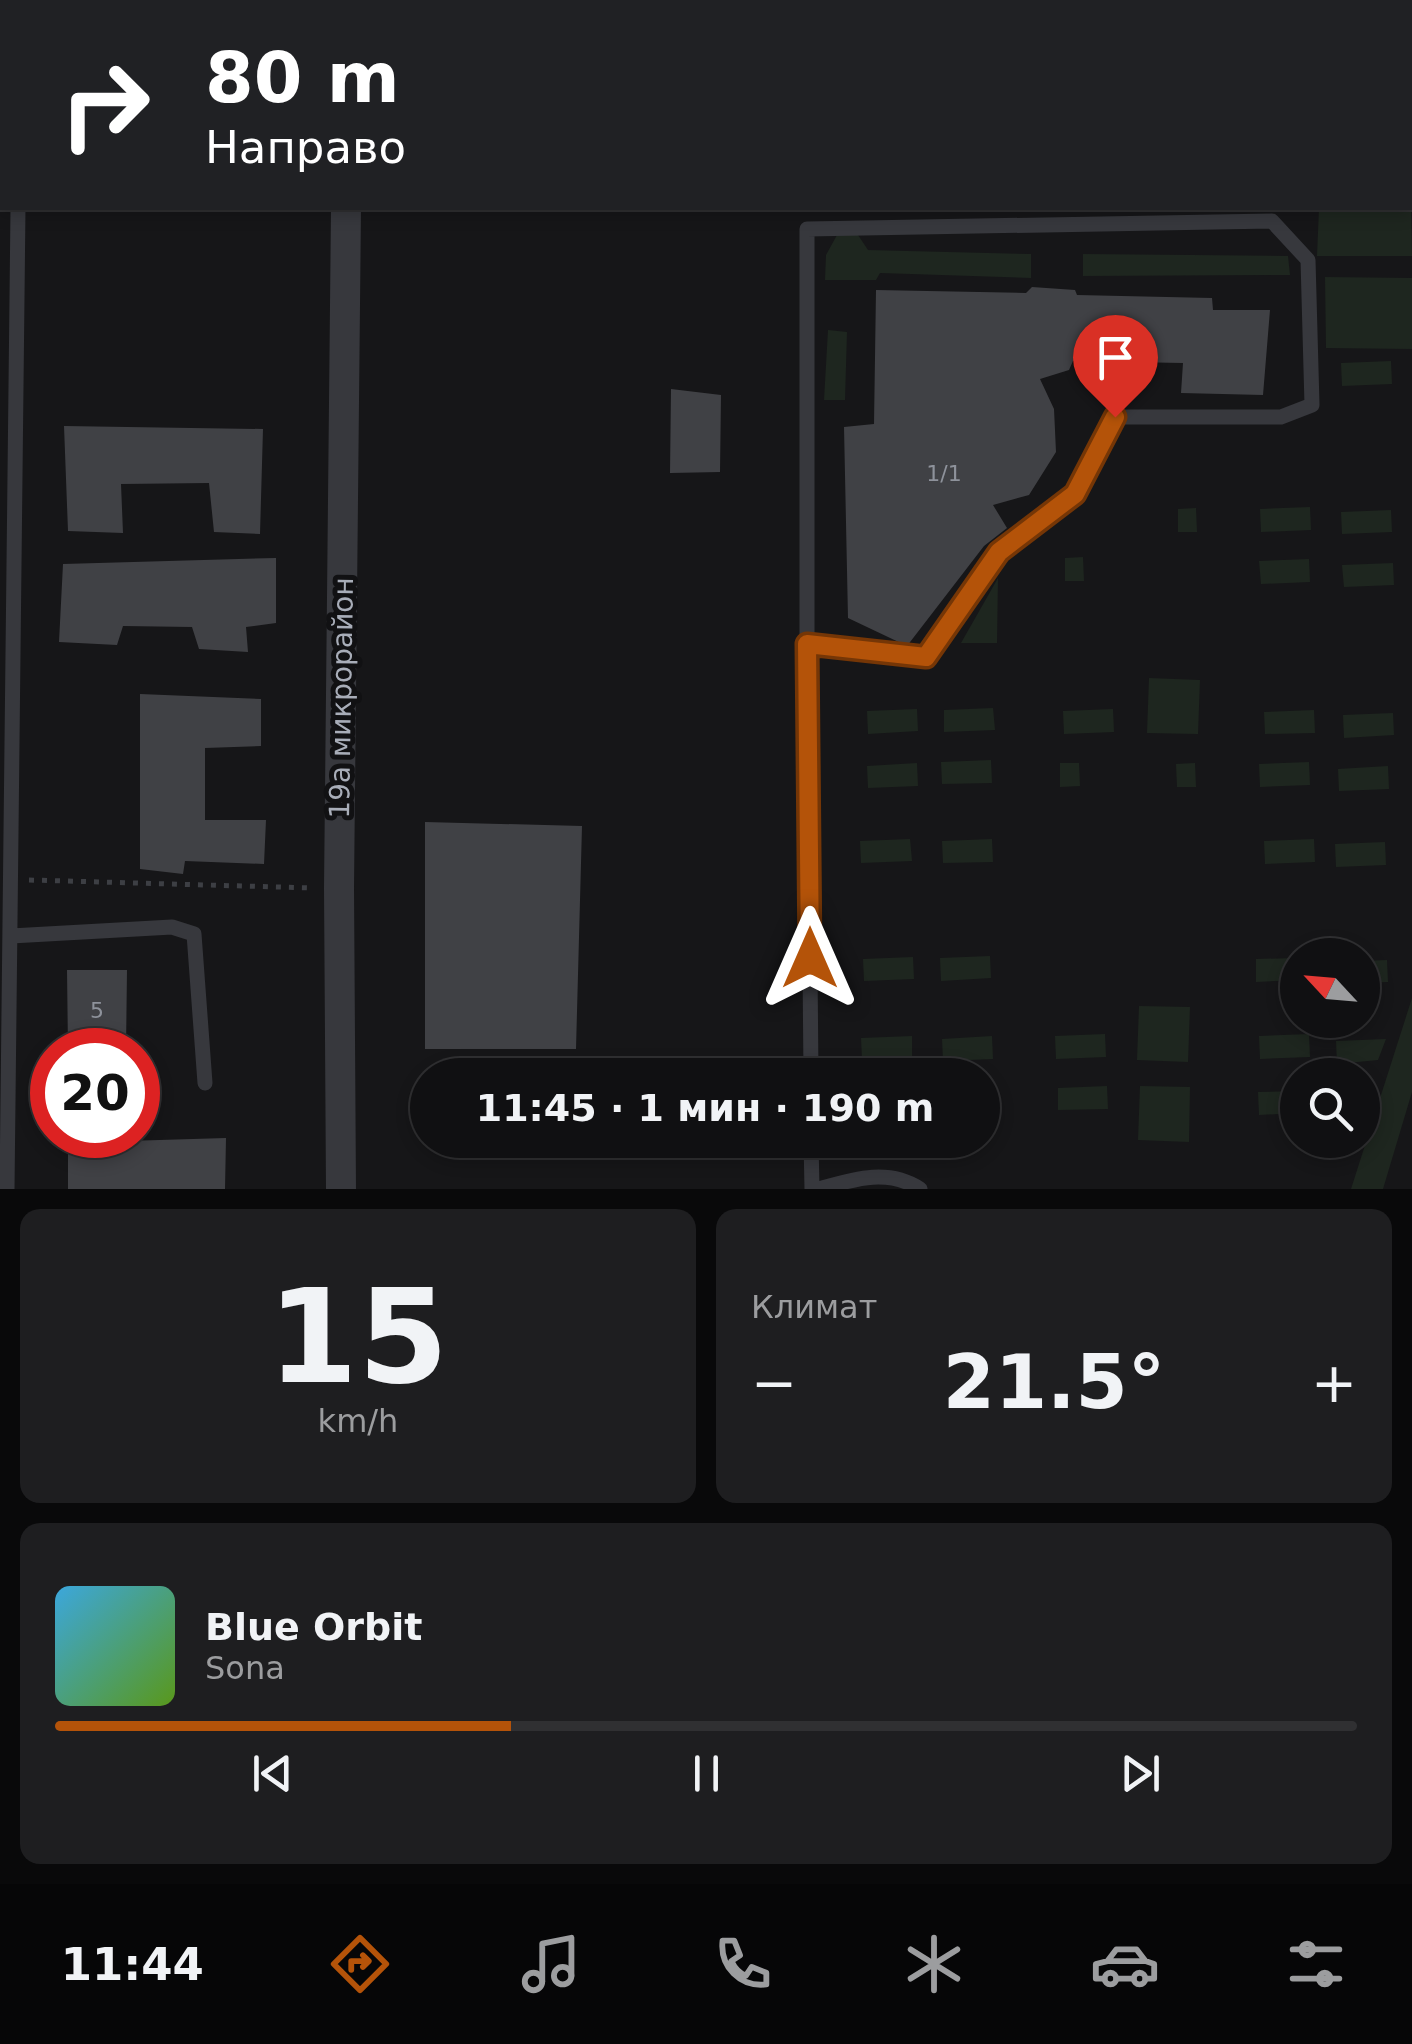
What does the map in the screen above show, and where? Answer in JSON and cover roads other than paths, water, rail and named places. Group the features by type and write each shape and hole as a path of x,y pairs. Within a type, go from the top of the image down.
{"street":[{"name":"19а микрорайон","path":"341,1189 339,888 346,210"}],"lane":[{"path":"7,1189 18,210"},
{"path":"888,210 890,226"},
{"path":"1050,225 1051,210"},
{"path":"807,644 926,657 999,552 1075,494 1115,417 1281,418 1312,405 1308,260 1272,221 807,229 807,644 810,1058"},
{"path":"11,936 172,927 194,934 204,1083"},
{"path":"811,1158 812,1189"},
{"path":"819,1189 854,1179 893,1176 920,1189"}]}
